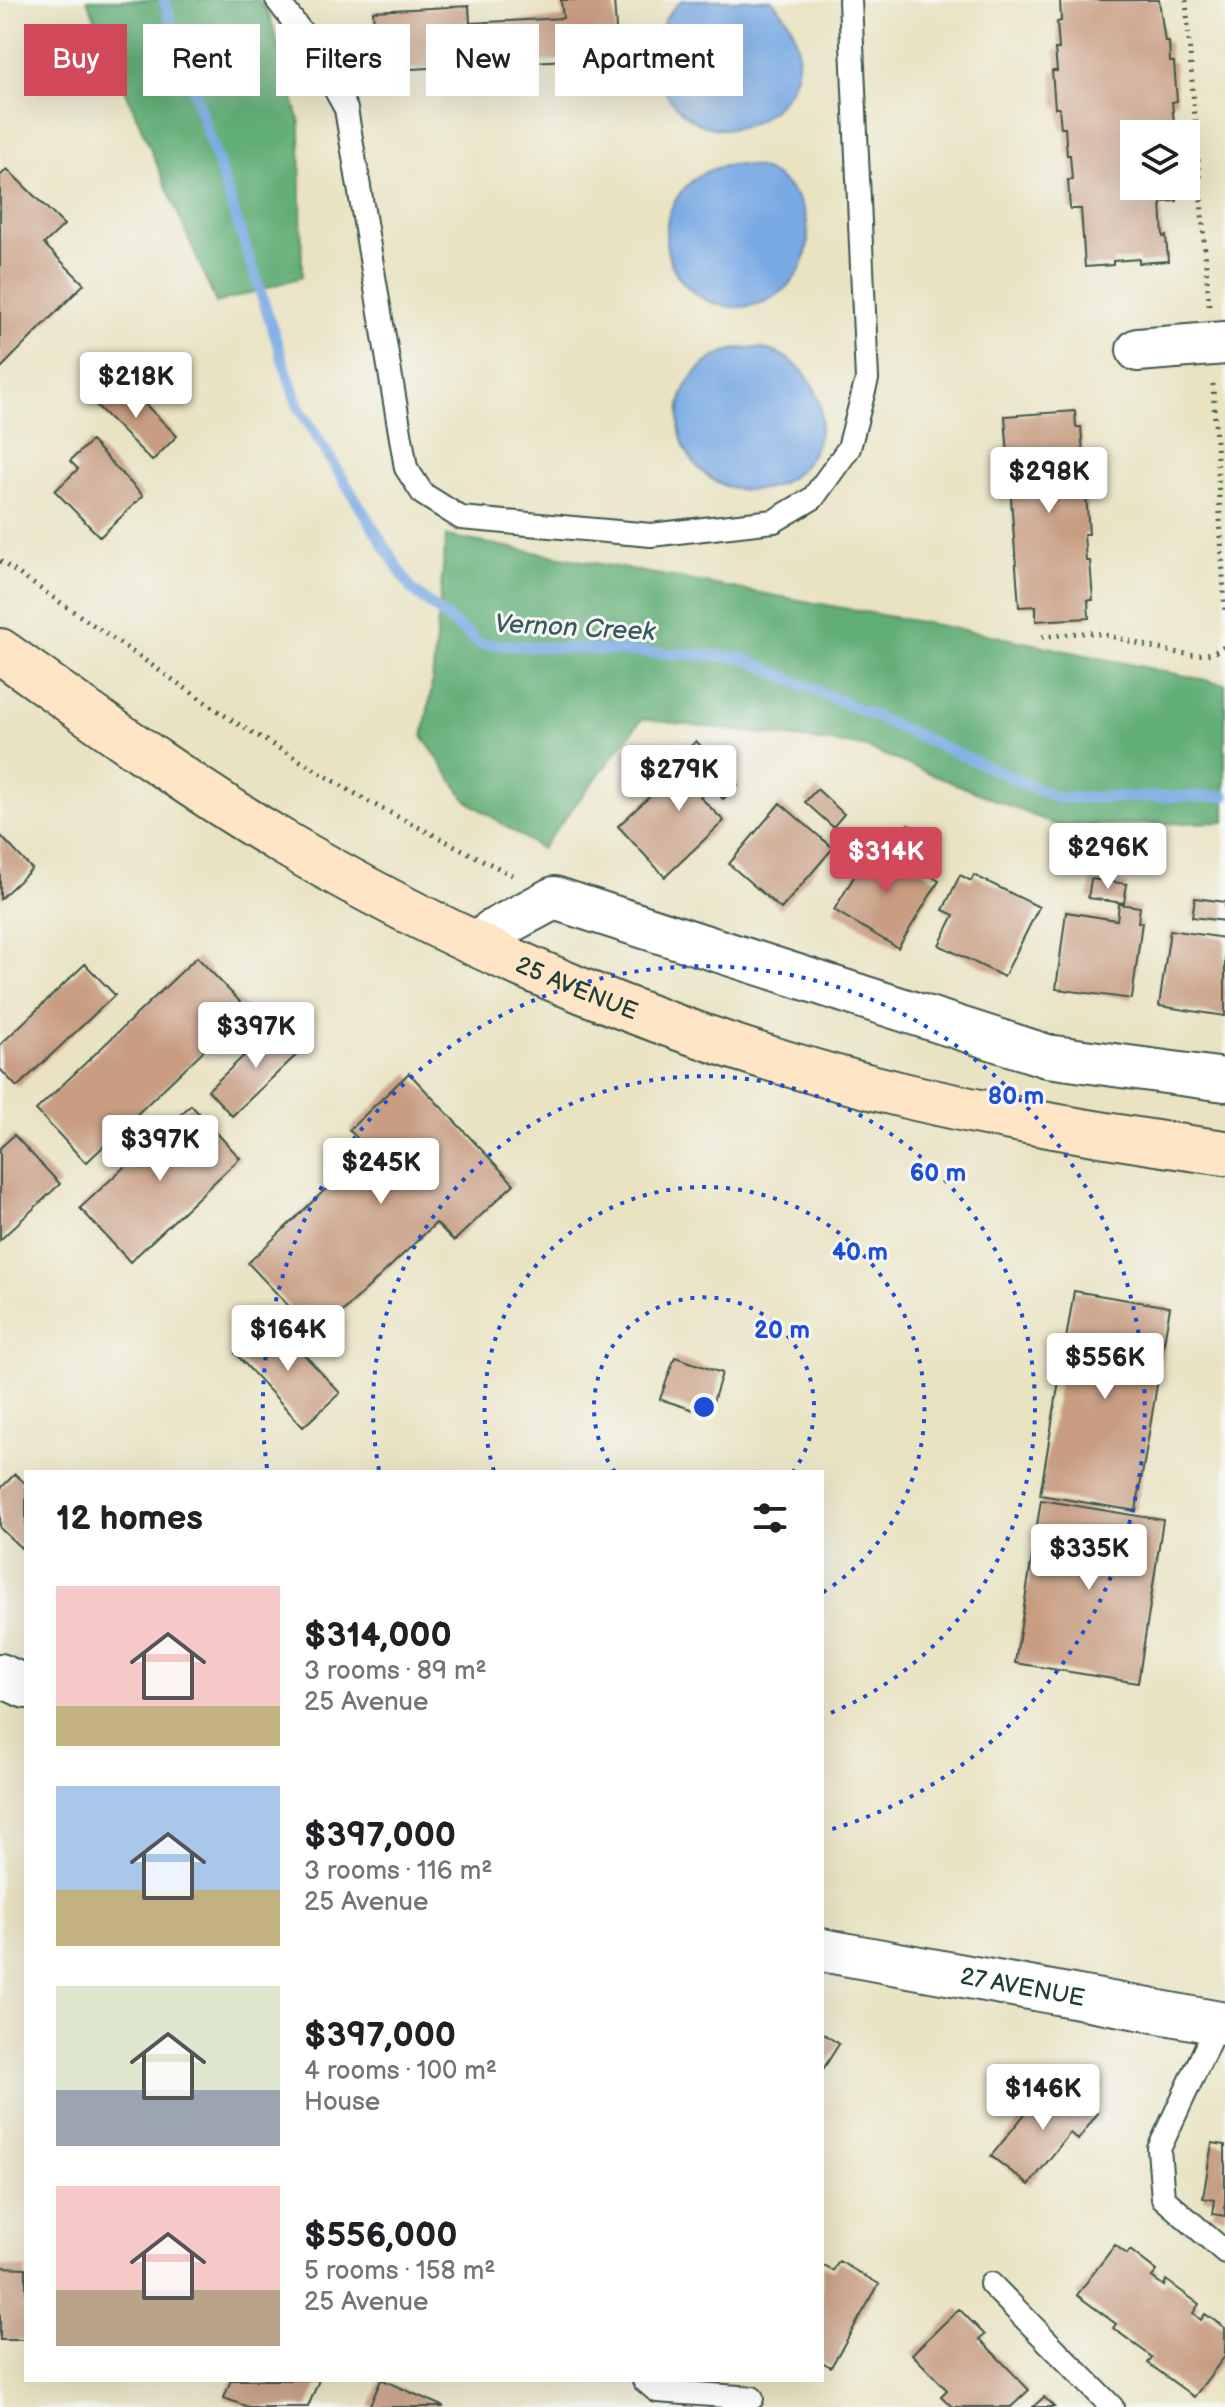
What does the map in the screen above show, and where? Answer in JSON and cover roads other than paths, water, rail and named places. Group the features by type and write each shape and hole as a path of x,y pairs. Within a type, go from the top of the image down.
{"main road":[{"name":"25 AVENUE","path":"0,651 175,774 282,841 483,946 597,996 789,1063 904,1095 1090,1133 1225,1153"}],"street":[{"path":"1138,350 1218,344"},
{"name":"25 AVENUE","path":"492,931 554,898 559,899 1047,1056 1225,1080"},
{"path":"0,1675 24,1686"},
{"name":"27 AVENUE","path":"824,1950 1222,2023"}],"lane":[{"path":"277,0 309,42 346,109 406,468 423,494 461,518 651,535 774,521 813,498 849,448 867,379 850,0"},
{"path":"1222,2023 1159,2149 1163,2198 1225,2252"},
{"path":"991,2284 1112,2407"},
{"path":"646,2382 657,2391 752,2398"}],"water":[{"path":"683,0 771,0 792,28 798,57 792,84 777,106 755,122 729,129 702,125 677,107 668,96 743,96 743,24 663,24"},
{"path":"737,165 764,170 788,185 803,209 808,236 803,263 788,287 764,302 737,307 710,302 686,287 671,263 666,236 671,209 686,185 710,170"},
{"path":"750,348 777,353 800,369 816,392 821,419 816,446 800,469 777,485 750,490 723,485 700,469 684,446 679,419 684,392 700,369 723,353"}],"waterway":[{"name":"Vernon Creek","path":"164,0 298,406 411,589 480,644 741,657 1058,798 1225,796"}]}
